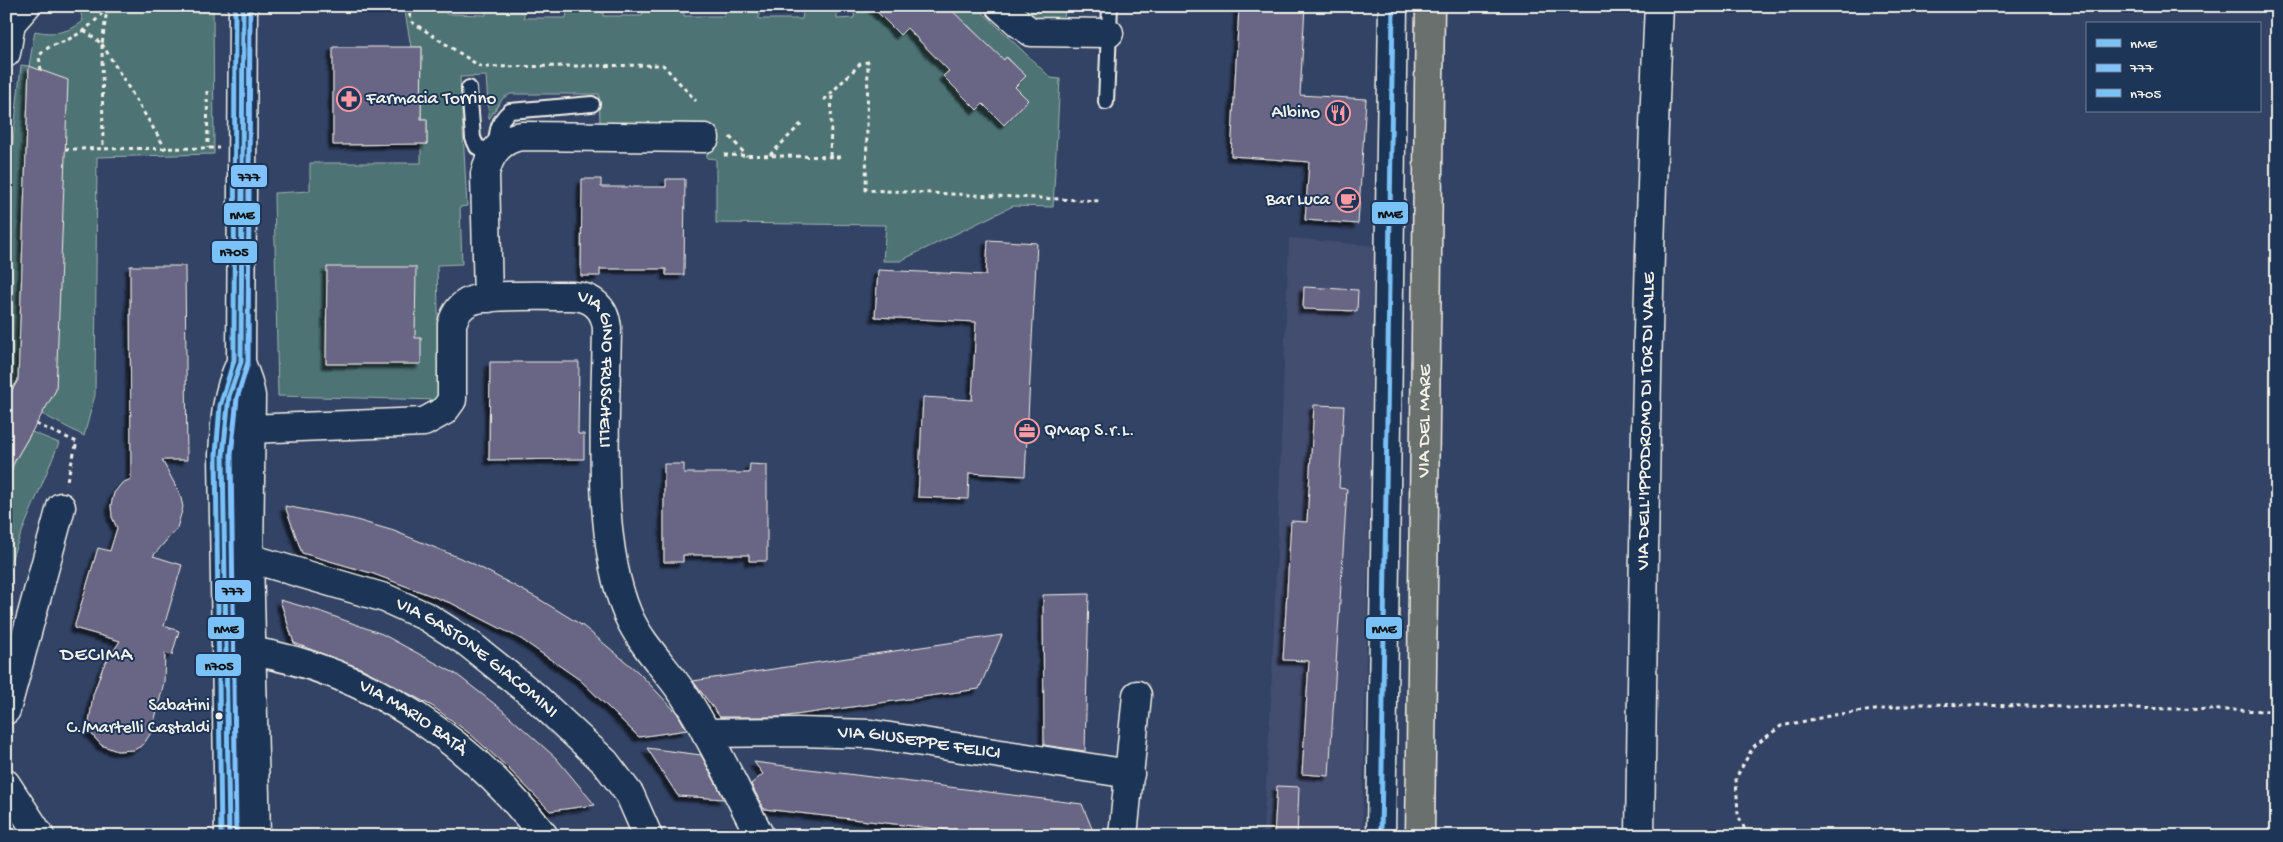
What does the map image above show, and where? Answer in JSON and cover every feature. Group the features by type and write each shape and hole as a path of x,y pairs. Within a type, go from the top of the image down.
{"main road":[{"name":"VIA DEL MARE","path":"1420,836 1430,6"}],"street":[{"path":"243,6 241,362 251,396 249,429 250,650 256,836"},
{"path":"1000,6 1032,32 1109,33"},
{"path":"1381,836 1393,6"},
{"name":"VIA DELL'IPPODROMO DI TOR DI VALLE","path":"1640,836 1644,519 1654,113 1659,6"},
{"path":"6,53 11,22 21,7"},
{"path":"488,298 485,174 495,152 508,140 523,136 716,141"},
{"name":"VIA GINO FRUSCHELLI","path":"249,429 424,422 444,411 452,400 452,330 454,318 465,304 475,299 488,298 583,297 596,303 605,316 607,328 608,516 618,587 634,627 684,695 760,836"},
{"path":"228,836 223,455 227,400 231,383 241,362"},
{"path":"6,710 61,507"},
{"name":"VIA GASTONE GIACOMINI","path":"249,558 385,598 427,617 468,643 532,695 605,762 635,804 648,836"},
{"name":"VIA MARIO BATÀ","path":"250,650 324,670 364,687 412,714 458,746 488,772 520,805 544,836"},
{"path":"1123,836 1137,695"},
{"name":"VIA GIUSEPPE FELICI","path":"706,733 809,732 871,734 1130,774"},
{"path":"6,784 40,836"}],"lane":[{"path":"1106,102 1110,6"},
{"path":"469,88 473,138 477,147 495,152 501,118 510,111 592,104"}],"path":[{"path":"41,70 39,56 49,45 64,41 84,30 101,16 107,6"},
{"path":"103,149 102,44 107,6"},
{"path":"408,6 412,22 481,67 663,65 696,100"},
{"path":"84,30 102,44 166,149"},
{"path":"824,100 862,63 868,62 866,190 1101,201"},
{"path":"207,91 208,148"},
{"path":"830,156 832,92"},
{"path":"770,155 804,121"},
{"path":"716,141 747,156 843,157"},
{"path":"716,141 747,156"},
{"path":"65,149 242,148"},
{"path":"36,424 77,442 61,507"},
{"path":"1748,836 1738,815 1736,778 1753,747 1781,726 1834,715 1922,704 2277,711"}],"shaded area":[{"path":"1289,238 1375,246 1362,836 1263,836 1271,700"}],"green space":[{"path":"79,6 213,6 214,154 97,157 95,395 84,436 42,414 56,390 18,380 6,400 10,297 11,160 21,65 29,66 35,31 60,32 78,25 83,21"},
{"path":"404,6 425,6 425,10 446,10 446,14 486,15 486,10 524,10 524,18 566,18 567,10 603,11 603,16 642,16 643,11 684,11 684,16 724,16 725,11 759,11 759,19 802,19 803,11 837,11 837,19 854,18 855,6 875,6 900,35 907,28 949,71 944,76 977,110 983,104 1004,125 1028,100 1015,87 1025,76 1007,57 1002,61 968,25 960,32 947,6 976,6 1051,78 1060,79 1053,207 1013,206 900,261 883,261 886,225 716,223 716,159 707,158 707,124 600,123 599,94 511,94 503,98 489,119 486,76 460,77 467,206 460,207 462,264 437,265 440,400 278,396 274,193 310,191 310,163 421,163 421,144 427,144 427,119 421,119 422,47 411,47"},
{"path":"1015,6 1065,6 1064,24 1042,26"},
{"path":"32,432 59,443 15,549 6,576 6,487 16,459"}],"building":[{"path":"871,6 947,6 1004,60 1006,57 1026,76 1015,87 1028,100 1004,125 983,104 977,110 943,76 949,71 907,28 900,35"},
{"path":"1239,6 1305,6 1300,95 1366,99 1358,224 1305,220 1309,162 1231,156"},
{"path":"333,47 422,47 421,119 427,119 427,144 333,145"},
{"path":"29,66 68,80 56,390 6,476 6,400 18,380"},
{"path":"582,179 601,179 601,187 666,187 666,179 685,179 684,275 666,275 666,269 600,269 600,276 581,276"},
{"path":"988,240 1037,243 1025,476 969,473 968,499 918,497 923,397 972,400 976,322 875,317 878,270 986,275"},
{"path":"130,266 185,266 187,460 162,460 180,494 183,507 177,528 153,556 182,565 164,626 179,631 172,655 165,653 164,682 152,731 143,745 134,750 117,751 101,745 88,730 93,695 103,667 120,641 74,628 98,548 110,551 117,528 112,517 111,505 114,493 122,483 131,479"},
{"path":"327,267 416,267 415,338 421,338 421,364 326,364"},
{"path":"1304,287 1358,290 1357,311 1303,309"},
{"path":"490,362 579,362 578,434 584,434 584,459 489,460"},
{"path":"1314,405 1344,406 1339,488 1347,489 1329,776 1302,774 1309,661 1283,660 1291,521 1307,522"},
{"path":"664,464 684,464 684,473 749,473 750,464 767,465 767,561 749,561 749,555 683,555 683,562 664,562"},
{"path":"285,506 353,519 394,531 470,562 539,599 583,626 638,672 677,713 687,730 639,737 580,680 521,639 453,604 371,573 302,553"},
{"path":"1089,594 1085,751 1044,745 1043,595"},
{"path":"280,600 319,611 382,634 456,674 501,709 556,758 595,805 550,811 506,766 469,733 432,706 363,669 294,643"},
{"path":"1002,635 979,689 781,717 720,717 693,681"},
{"path":"647,748 701,755 724,799 678,796"},
{"path":"754,762 1082,804 1095,836 999,836 764,809 751,784 763,774"},
{"path":"1277,786 1299,787 1297,836 1274,836"}],"transit line":[{"name":"n705","path":"221,836 216,455 220,406 234,360 235,6"},
{"name":"nME","path":"229,836 223,455 229,396 241,362 243,6"},
{"name":"777","path":"236,836 231,455 237,398 248,362 250,6"},
{"name":"nME","path":"1381,836 1393,6"}],"place":[{"name":"Farmacia Torrino","path":"349,99"},
{"name":"Albino","path":"1338,113"},
{"name":"Bar Luca","path":"1348,200"},
{"name":"QMap S.r.L.","path":"1027,431"},
{"name":"Sabatini C./Martelli Castaldi","path":"219,716"}],"district":[{"name":"DECIMA","path":"97,656"}]}
